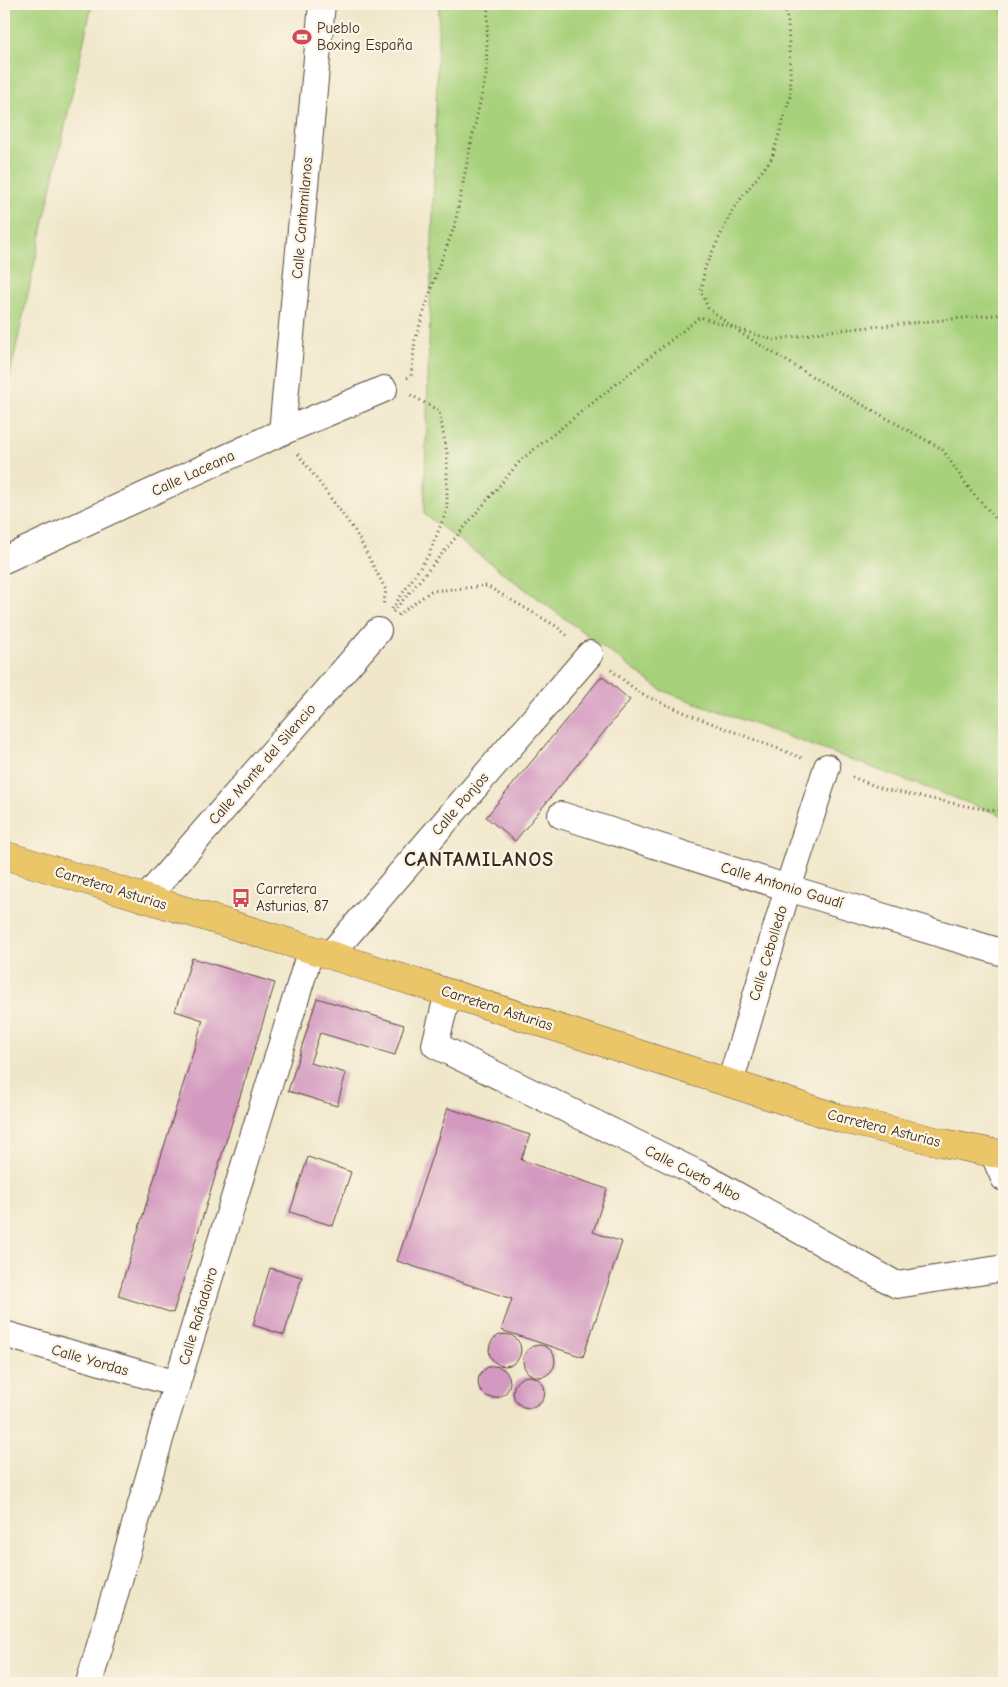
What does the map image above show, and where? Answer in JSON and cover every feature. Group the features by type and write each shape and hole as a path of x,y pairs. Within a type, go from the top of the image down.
{"main road":[{"name":"Carretera Asturias","path":"4,855 321,952 842,1119 998,1154"},
{"path":"4,875 39,883 75,876"}],"street":[{"name":"Calle Cantamilanos","path":"282,432 322,4"},
{"name":"Calle Laceana","path":"4,560 282,432 384,389"},
{"name":"Calle Monte del Silencio","path":"146,898 378,631"},
{"name":"Calle Ponjos","path":"321,952 590,654"},
{"name":"Calle Cebolledo","path":"730,1083 788,888 827,767"},
{"name":"Calle Antonio Gaudí","path":"561,815 788,888 1004,953"},
{"name":"Calle Rañadoiro","path":"89,1683 177,1384 321,952"},
{"name":"Calle Cueto Albo","path":"448,993 435,1045 699,1174 897,1285 1004,1268"},
{"path":"998,1154 1004,1178"},
{"name":"Calle Yordas","path":"4,1334 177,1384"}],"path":[{"path":"384,389 411,376 415,340 437,271 454,228 486,75 488,4"},
{"path":"783,4 788,21 791,94 772,158 732,208 705,267 701,291 708,308 734,329 818,380 942,449 970,490 1004,525"},
{"path":"378,631 522,460 700,317 773,340 829,331 1004,314"},
{"path":"378,631 428,556 447,510 447,453 439,411 412,395 384,389"},
{"path":"282,432 355,531 386,590 378,631"},
{"path":"378,631 431,591 488,586 556,626 640,694 884,790 1004,812"}],"green space":[{"path":"4,4 92,4 4,402"},
{"path":"439,4 1004,4 1004,816 661,690 424,514"}],"building":[{"path":"602,676 630,700 515,841 486,817"},
{"path":"192,958 275,983 173,1313 118,1296 203,1020 175,1011"},
{"path":"317,998 404,1025 395,1055 320,1033 310,1063 346,1073 337,1106 288,1091"},
{"path":"448,1108 530,1135 521,1160 607,1189 593,1232 622,1242 583,1357 501,1330 512,1299 397,1261"},
{"path":"308,1157 351,1172 333,1226 290,1212"},
{"path":"270,1268 302,1277 284,1335 253,1325"},
{"path":"505,1334 511,1335 516,1339 520,1344 520,1356 516,1361 511,1365 505,1366 499,1365 494,1361 490,1356 489,1350 490,1344 494,1339 499,1335"},
{"path":"539,1345 545,1346 550,1350 554,1355 554,1367 550,1372 545,1376 539,1377 533,1376 528,1372 524,1367 523,1361 524,1355 528,1350 533,1346"},
{"path":"494,1366 500,1367 505,1371 509,1376 509,1388 505,1393 500,1397 494,1398 488,1397 483,1393 479,1388 478,1382 479,1376 483,1371 488,1367"},
{"path":"529,1376 535,1377 540,1381 544,1386 544,1398 540,1403 535,1407 529,1408 523,1407 518,1403 514,1398 513,1392 514,1386 518,1381 523,1377"}],"place":[{"name":"Pueblo Boxing España","path":"302,37"},
{"name":"Carretera Asturias, 87","path":"241,898"}],"district":[{"name":"CANTAMILANOS","path":"479,859"}]}
